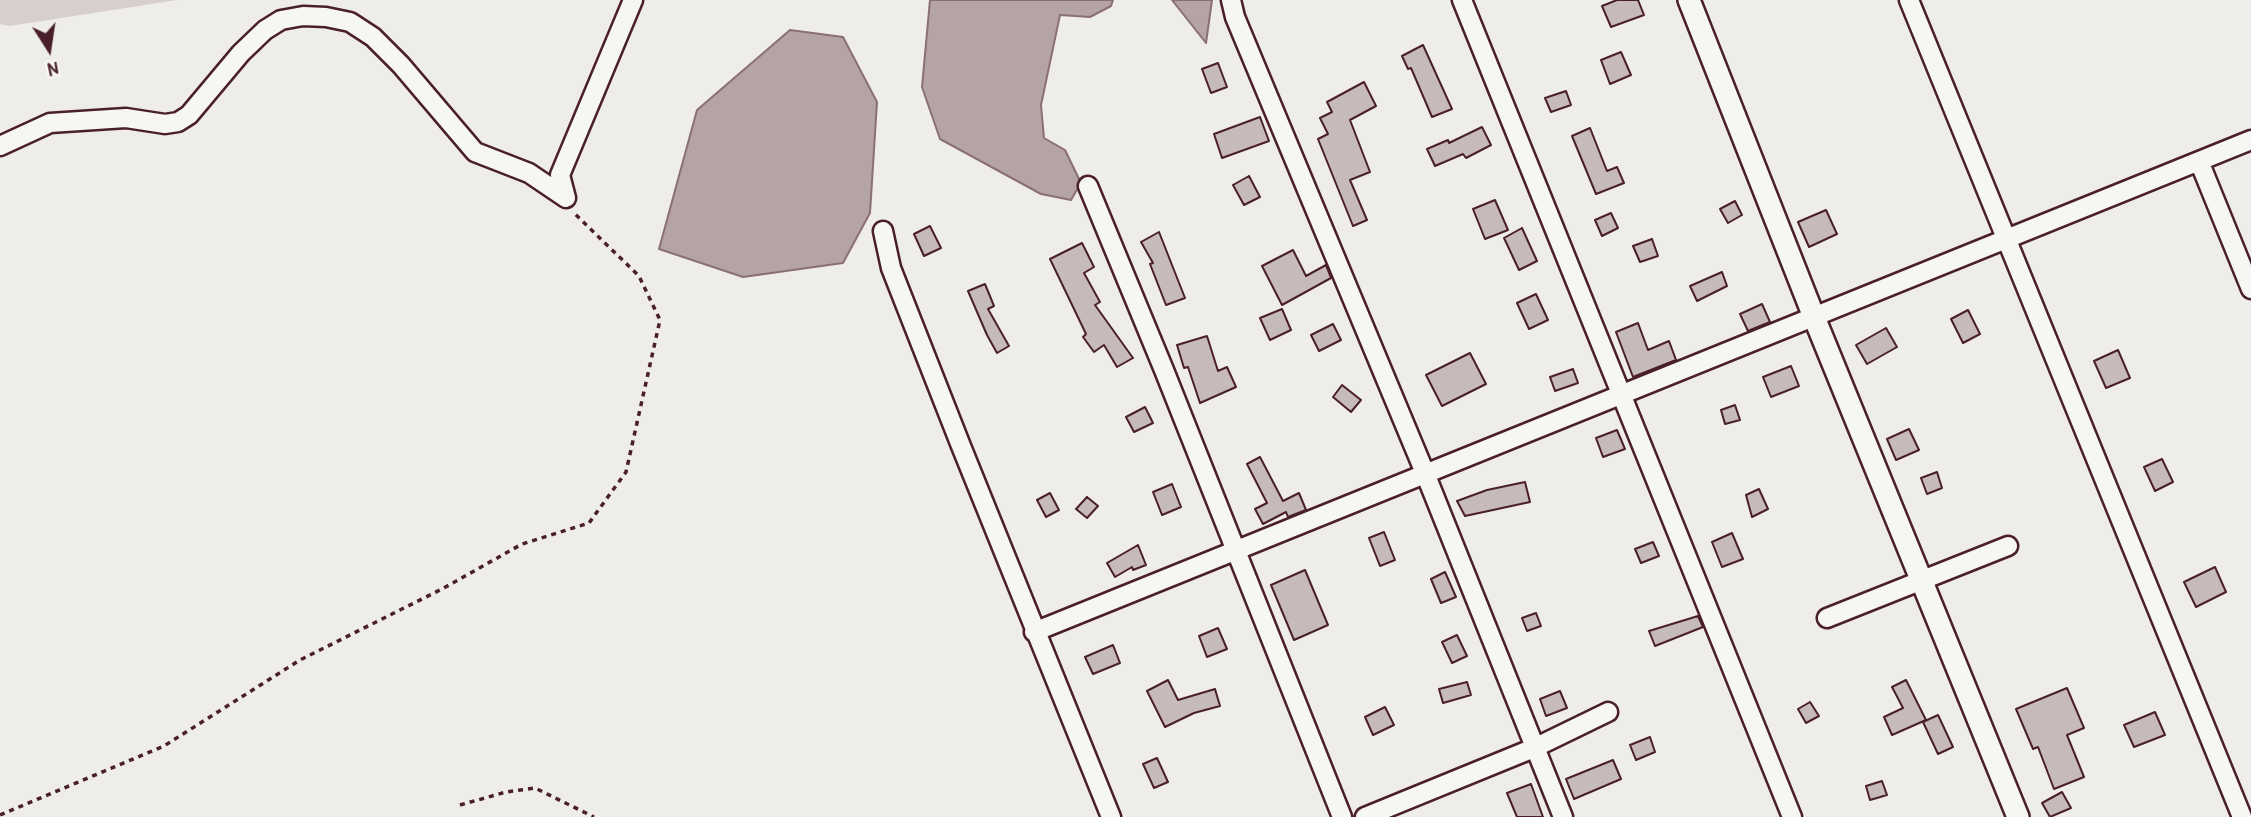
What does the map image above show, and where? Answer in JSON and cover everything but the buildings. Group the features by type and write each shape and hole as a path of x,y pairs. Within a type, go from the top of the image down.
{"street":[{"path":"0,146 50,123 126,118 165,124 178,122 189,115 265,30 281,20 303,16 326,17 350,22 373,37 401,65 475,152 529,173 566,198 560,175 634,0"},
{"path":"1231,0 1235,17 1425,473 1563,817"},
{"path":"1462,0 1792,817"},
{"path":"1689,0 1814,317 2018,817"},
{"path":"1909,0 2242,817"},
{"path":"1034,632 2251,140"},
{"path":"2199,162 2251,289"},
{"path":"1088,186 1342,817"},
{"path":"883,231 891,268 1034,632 1111,817"},
{"path":"1827,618 2008,546"},
{"path":"1365,817 1534,748 1608,712"}],"path":[{"path":"0,816 164,746 300,660 442,589 522,544 589,523 626,472 660,320 639,276 574,212"},
{"path":"460,805 506,792 535,788 594,817"}],"shaded area":[{"path":"0,0 177,0 10,26 0,24"},
{"path":"930,0 1113,0 1111,6 1090,17 1060,15 1041,105 1044,138 1065,150 1081,183 1071,200 1041,194 940,139 922,87"},
{"path":"1172,0 1212,0 1206,43"},
{"path":"790,30 843,37 877,102 870,213 843,263 743,277 659,249 697,110"}]}
